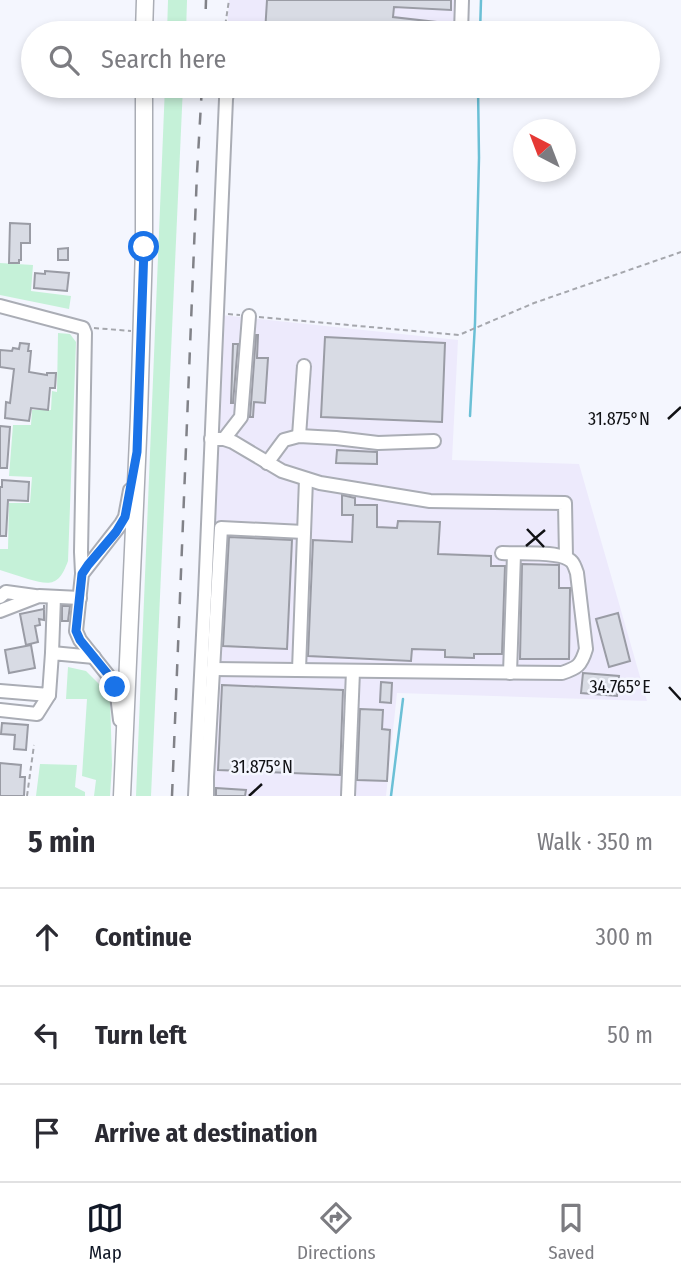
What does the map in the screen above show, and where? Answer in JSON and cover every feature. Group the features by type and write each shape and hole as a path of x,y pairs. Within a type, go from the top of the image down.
{"main road":[{"path":"144,21 145,0"},
{"path":"122,796 142,332 144,98"}],"street":[{"path":"461,21 462,0"},
{"path":"195,796 218,439 216,313 226,98"},
{"path":"0,306 55,319 83,328 85,332 82,574 76,631 80,640 111,678 117,695 124,763"},
{"path":"218,439 241,417 249,316"},
{"path":"299,436 304,366"},
{"path":"268,463 284,440 299,436 378,443 434,441"},
{"path":"218,439 233,442 282,471 320,483 430,501 565,503 566,557"},
{"path":"82,574 125,517 137,452"},
{"path":"299,670 306,479"},
{"path":"207,796 221,528 304,532"},
{"path":"213,669 510,673 562,673 576,668 583,661 586,649 577,573 573,562 566,557 508,553 510,673"},
{"path":"0,597 6,592 80,598"},
{"path":"0,611 39,596"},
{"path":"0,710 37,714 49,695 54,597"},
{"path":"52,633 78,635"},
{"path":"51,653 94,657"},
{"path":"348,796 353,671"},
{"path":"0,691 49,695"}],"path":[{"path":"226,21 229,0"},
{"path":"216,313 458,335 534,303 681,252"},
{"path":"83,328 142,332"},
{"path":"27,796 34,745"}],"shaded area":[{"path":"229,0 468,0 467,21 228,21"},
{"path":"221,315 458,340 452,460 579,464 647,701 397,693 386,796 203,796"}],"green space":[{"path":"168,0 187,0 186,21 167,21"},
{"path":"165,98 182,98 151,796 136,796"},
{"path":"0,263 33,265 31,291 71,296 69,309 0,295"},
{"path":"58,333 70,334 76,342 68,561 58,579 43,583 0,570 0,549 8,549 9,503 30,503 32,477 9,476 13,425 31,425 32,410 51,410 52,391 57,392"},
{"path":"68,667 86,671 110,695 110,796 94,796 96,780 82,776 87,699 66,699"},
{"path":"40,764 77,765 75,787 85,792 85,796 36,796"}],"building":[{"path":"267,0 451,0 451,10 394,7 393,17 427,21 266,21"},
{"path":"10,223 30,224 30,243 21,243 19,263 9,263"},
{"path":"68,248 68,260 58,260 58,249"},
{"path":"45,271 69,273 67,291 34,288 35,273 45,274"},
{"path":"256,335 257,358 268,358 265,403 254,402 253,417 250,417"},
{"path":"325,337 445,343 442,422 321,417"},
{"path":"20,343 29,344 29,372 47,375 56,373 55,388 50,388 48,410 31,408 29,421 5,418 6,402 10,403 14,369 0,367 0,350 19,349"},
{"path":"233,344 238,344 231,403"},
{"path":"0,426 10,427 7,468 0,468"},
{"path":"337,450 377,452 377,464 336,463"},
{"path":"2,480 29,482 28,501 8,500 6,536 0,536"},
{"path":"342,495 355,498 355,505 377,505 377,527 397,528 398,521 440,522 438,554 491,556 491,566 505,566 502,654 474,654 474,658 445,657 445,650 412,649 411,661 308,656 313,540 352,542 353,515 342,515"},
{"path":"229,537 292,540 287,649 223,646"},
{"path":"522,564 559,565 559,588 570,588 569,659 520,659"},
{"path":"62,606 70,606 68,621 62,621"},
{"path":"44,609 44,620 39,619 40,625 35,626 38,642 26,645 20,614"},
{"path":"618,613 630,661 609,667 596,619"},
{"path":"31,645 35,668 9,673 5,650"},
{"path":"583,673 619,676 617,696 581,693"},
{"path":"381,682 392,683 391,703 380,702"},
{"path":"222,685 343,690 340,775 218,770"},
{"path":"360,709 383,710 382,729 390,730 387,781 357,780"},
{"path":"2,723 28,725 26,750 14,749 15,735 1,734"},
{"path":"0,763 21,765 20,777 25,777 24,796 0,796"},
{"path":"216,788 246,790 245,796 216,796"}],"waterway":[{"path":"480,21 481,0"},
{"path":"470,416 475,323 478,98"},
{"path":"391,796 403,699"}],"railway":[{"path":"205,21 206,0"},
{"path":"172,796 201,98"}],"route":[{"path":"115,687 76,631 82,574 125,517 137,452 144,247"}]}
